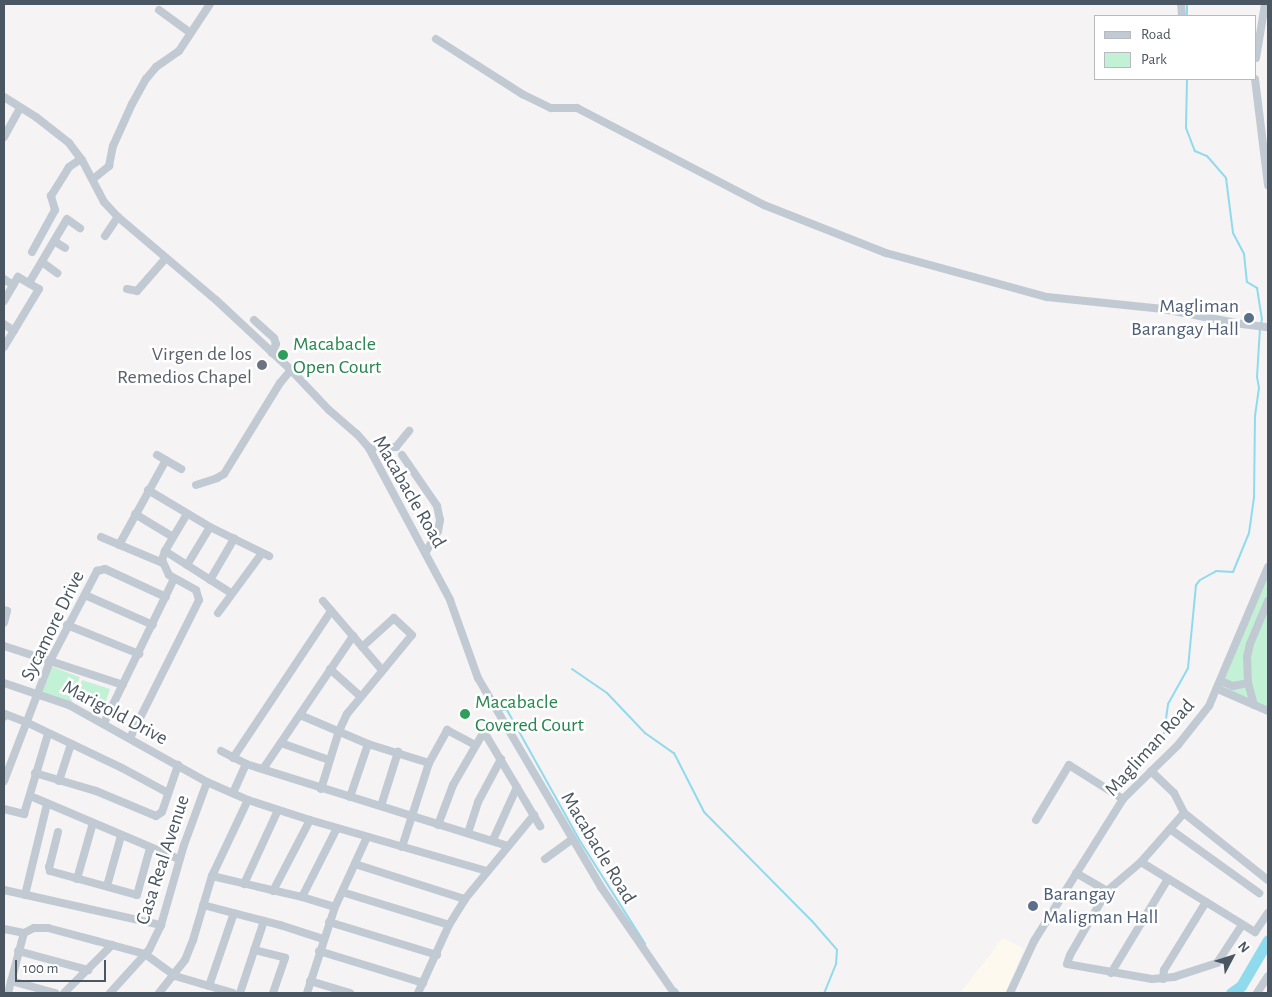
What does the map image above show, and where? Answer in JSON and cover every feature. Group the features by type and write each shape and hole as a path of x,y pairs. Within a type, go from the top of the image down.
{"street":[{"path":"93,179 109,166 114,146 128,112 146,79 156,67 179,51 210,4"},
{"path":"1257,48 1265,4"},
{"path":"159,10 191,32"},
{"path":"436,39 522,94 551,108 576,108 764,205 886,253 1047,298 1162,309 1267,327"},
{"path":"1258,39 1268,40"},
{"path":"1255,80 1268,185"},
{"name":"Macabacle Road","path":"4,97 61,136 81,158 104,202 118,217 216,300 291,370 369,448 450,600 478,678 606,895 674,993"},
{"path":"4,137 20,108"},
{"path":"32,252 55,210 51,196 68,167 81,158"},
{"path":"105,236 118,217"},
{"path":"29,283 67,219 80,228"},
{"path":"54,240 65,248"},
{"path":"127,289 137,291 166,258"},
{"path":"42,262 57,273"},
{"path":"4,301 18,277 39,290 4,347"},
{"path":"4,278 14,285"},
{"path":"254,320 274,338 276,344 272,353"},
{"path":"4,324 14,331"},
{"path":"196,485 224,474 280,382 291,370"},
{"path":"369,448 396,447 409,431"},
{"path":"157,455 182,469"},
{"path":"402,455 437,506 440,520 438,531 426,552"},
{"path":"119,545 134,514 166,460"},
{"path":"148,490 210,527 266,554 231,593 218,613"},
{"path":"134,514 173,537"},
{"path":"130,738 199,600 196,590 169,575 163,563 165,551 187,514"},
{"path":"187,565 210,527"},
{"path":"101,537 163,563"},
{"path":"210,580 234,539"},
{"path":"165,551 231,593"},
{"name":"Magliman Road","path":"1010,993 1028,950 1123,799 1191,731 1210,706 1268,568"},
{"name":"Sycamore Drive","path":"4,781 50,661 67,625 99,569 105,569 166,597"},
{"path":"104,722 174,581"},
{"path":"85,595 153,625"},
{"path":"323,601 382,670"},
{"path":"1254,705 1248,683 1248,649 1268,601"},
{"path":"4,610 7,611 4,623"},
{"path":"233,758 332,611"},
{"path":"321,789 339,731 347,714 412,635 409,630 394,618 362,647"},
{"path":"67,625 139,654"},
{"path":"264,770 353,636"},
{"path":"4,646 123,685"},
{"path":"330,669 360,696"},
{"name":"Marigold Drive","path":"4,683 39,693 69,705 104,722 207,782 248,800 367,837 487,871"},
{"path":"1220,685 1238,686 1248,683"},
{"path":"1220,685 1268,711"},
{"path":"4,717 5,714 28,722 48,734 72,744 168,793"},
{"path":"300,715 368,744 430,763"},
{"path":"402,847 430,763 447,730 475,745"},
{"path":"4,809 24,814 48,734"},
{"path":"438,824 453,785 482,734 486,735 540,826"},
{"path":"281,743 329,760"},
{"path":"59,781 72,744"},
{"path":"350,797 368,744"},
{"path":"221,751 246,764 321,789 493,840 507,846"},
{"path":"381,806 398,752"},
{"path":"468,833 478,802 501,759"},
{"path":"233,793 246,764"},
{"path":"35,773 96,791 156,816 162,812 178,765"},
{"path":"1036,820 1069,765 1123,799"},
{"path":"1151,771 1174,793 1184,813 1268,880"},
{"name":"Casa Real Avenue","path":"110,993 145,954 160,925 179,859 207,782"},
{"path":"493,840 517,787"},
{"path":"35,798 179,859"},
{"path":"160,993 175,976 193,940 212,876 248,800"},
{"path":"25,895 47,804"},
{"path":"244,884 278,810"},
{"path":"1184,813 1141,862 1107,891 1066,962 1069,966 1163,979 1217,963 1242,925"},
{"path":"418,993 437,955 449,925 465,899 534,815"},
{"path":"273,891 310,820"},
{"path":"77,878 93,823"},
{"path":"302,897 337,828"},
{"path":"1170,829 1259,893"},
{"path":"58,832 48,870 136,895 150,848"},
{"path":"107,886 121,836"},
{"path":"307,993 329,922 367,837"},
{"path":"545,859 573,839"},
{"path":"1141,862 1255,932 1268,913"},
{"path":"355,864 465,899"},
{"path":"1076,873 1107,891"},
{"path":"212,876 302,897 335,907"},
{"path":"1111,973 1168,879"},
{"path":"4,890 160,925"},
{"path":"342,892 449,925"},
{"path":"1163,979 1164,970 1206,902"},
{"path":"203,905 323,939"},
{"path":"209,986 234,913"},
{"path":"240,993 264,921"},
{"path":"329,922 437,955"},
{"path":"4,929 24,933 34,928 48,928 145,954 175,976 233,993"},
{"path":"8,993 24,933"},
{"path":"64,993 112,945"},
{"path":"254,950 285,958 273,993"},
{"path":"18,951 88,970"},
{"path":"319,951 423,983"},
{"path":"1257,993 1268,976"},
{"path":"310,981 350,993"},
{"path":"11,982 55,993"}],"shaded area":[{"path":"1003,938 1024,949 1005,993 960,993"}],"green space":[{"path":"1268,567 1268,715 1217,693"},
{"path":"50,666 80,677 71,702 41,692"},
{"path":"82,680 110,689 105,704 77,694"}],"waterway":[{"path":"1187,4 1187,15"},
{"path":"1187,80 1186,128 1195,151 1207,156 1226,178 1233,233 1244,254 1247,282 1257,288 1262,319 1261,324"},
{"path":"1164,733 1168,704 1188,668 1196,585 1200,580 1216,571 1233,572 1249,533 1254,498 1255,416 1259,388 1257,377 1260,328"},
{"path":"572,669 607,693 645,733 674,753 704,812 812,921 837,950 836,964 824,993"},
{"path":"501,710 507,710 580,841 645,944"},
{"path":"1231,993 1241,986 1268,940"},
{"path":"676,989 679,993"}],"place":[{"name":"Magliman Barangay Hall","path":"1249,318"},
{"name":"Macabacle Open Court","path":"283,355"},
{"name":"Virgen de los Remedios Chapel","path":"262,365"},
{"name":"Macabacle Covered Court","path":"465,714"},
{"name":"Barangay Maligman Hall","path":"1033,906"}]}
